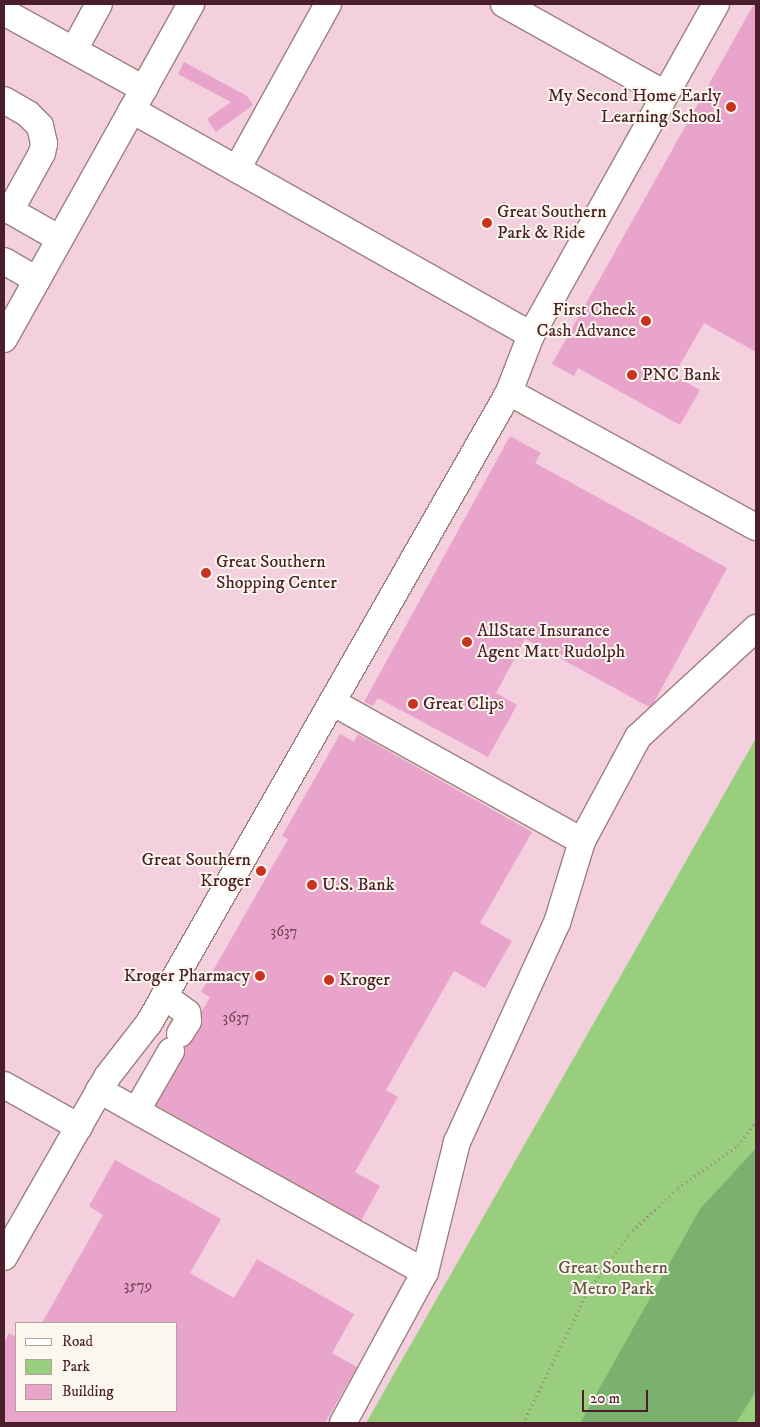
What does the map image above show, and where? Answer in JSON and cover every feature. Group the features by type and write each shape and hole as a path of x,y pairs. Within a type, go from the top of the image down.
{"lane":[{"path":"74,50 99,4"},
{"path":"6,329 37,280 191,4"},
{"path":"237,169 328,4"},
{"path":"504,4 664,94"},
{"path":"4,1257 99,1090 148,1023 164,996 509,392 531,335 716,4"},
{"path":"4,12 74,50 138,100 237,169 531,335"},
{"path":"4,100 28,114 40,126 44,144 42,153 7,209 60,239"},
{"path":"4,261 37,280"},
{"path":"509,392 756,527"},
{"path":"342,1423 425,1272 457,1142 557,923 582,841 638,737 756,628"},
{"path":"332,702 582,841"},
{"path":"137,1110 188,1021 187,1013 164,996"},
{"path":"4,1085 79,1127"},
{"path":"99,1090 425,1272"}],"path":[{"path":"523,1423 589,1289 629,1234 678,1188 738,1145 756,1121"}],"shaded area":[{"path":"4,4 756,4 756,738 366,1423 4,1423"}],"green space":[{"name":"Great Southern Metro Park","path":"756,738 756,1423 366,1423"},
{"path":"756,1148 756,1391 736,1423 580,1423 700,1209"}],"building":[{"path":"754,4 756,4 756,352 704,323 674,375 700,390 680,425 578,368 574,376 552,364"},
{"path":"184,62 247,96 253,105 216,132 207,119 231,102 178,74"},
{"path":"510,436 541,453 535,463 727,568 651,708 525,639 496,693 517,705 488,757 378,698 373,706 364,702"},
{"name":"Kroger","path":"340,734 354,742 358,734 532,832 480,923 512,941 485,988 454,971 386,1090 398,1097 355,1172 380,1186 361,1221 150,1102 210,997 201,992 288,839 282,836"},
{"path":"115,1160 221,1219 190,1273 234,1298 257,1259 354,1314 332,1353 357,1367 325,1423 4,1423 4,1343 9,1333 15,1336 15,1412 178,1412 178,1322 43,1322 103,1215 89,1206"}],"place":[{"name":"My Second Home Early Learning School","path":"731,107"},
{"name":"Great Southern Park & Ride","path":"487,223"},
{"name":"First Check Cash Advance","path":"646,321"},
{"name":"PNC Bank","path":"632,375"},
{"name":"Great Southern Shopping Center","path":"206,573"},
{"name":"AllState Insurance Agent Matt Rudolph","path":"467,642"},
{"name":"Great Clips","path":"413,704"},
{"name":"Great Southern Kroger","path":"261,871"},
{"name":"U.S. Bank","path":"312,885"},
{"name":"Kroger Pharmacy","path":"260,976"},
{"name":"Kroger","path":"329,980"}]}
